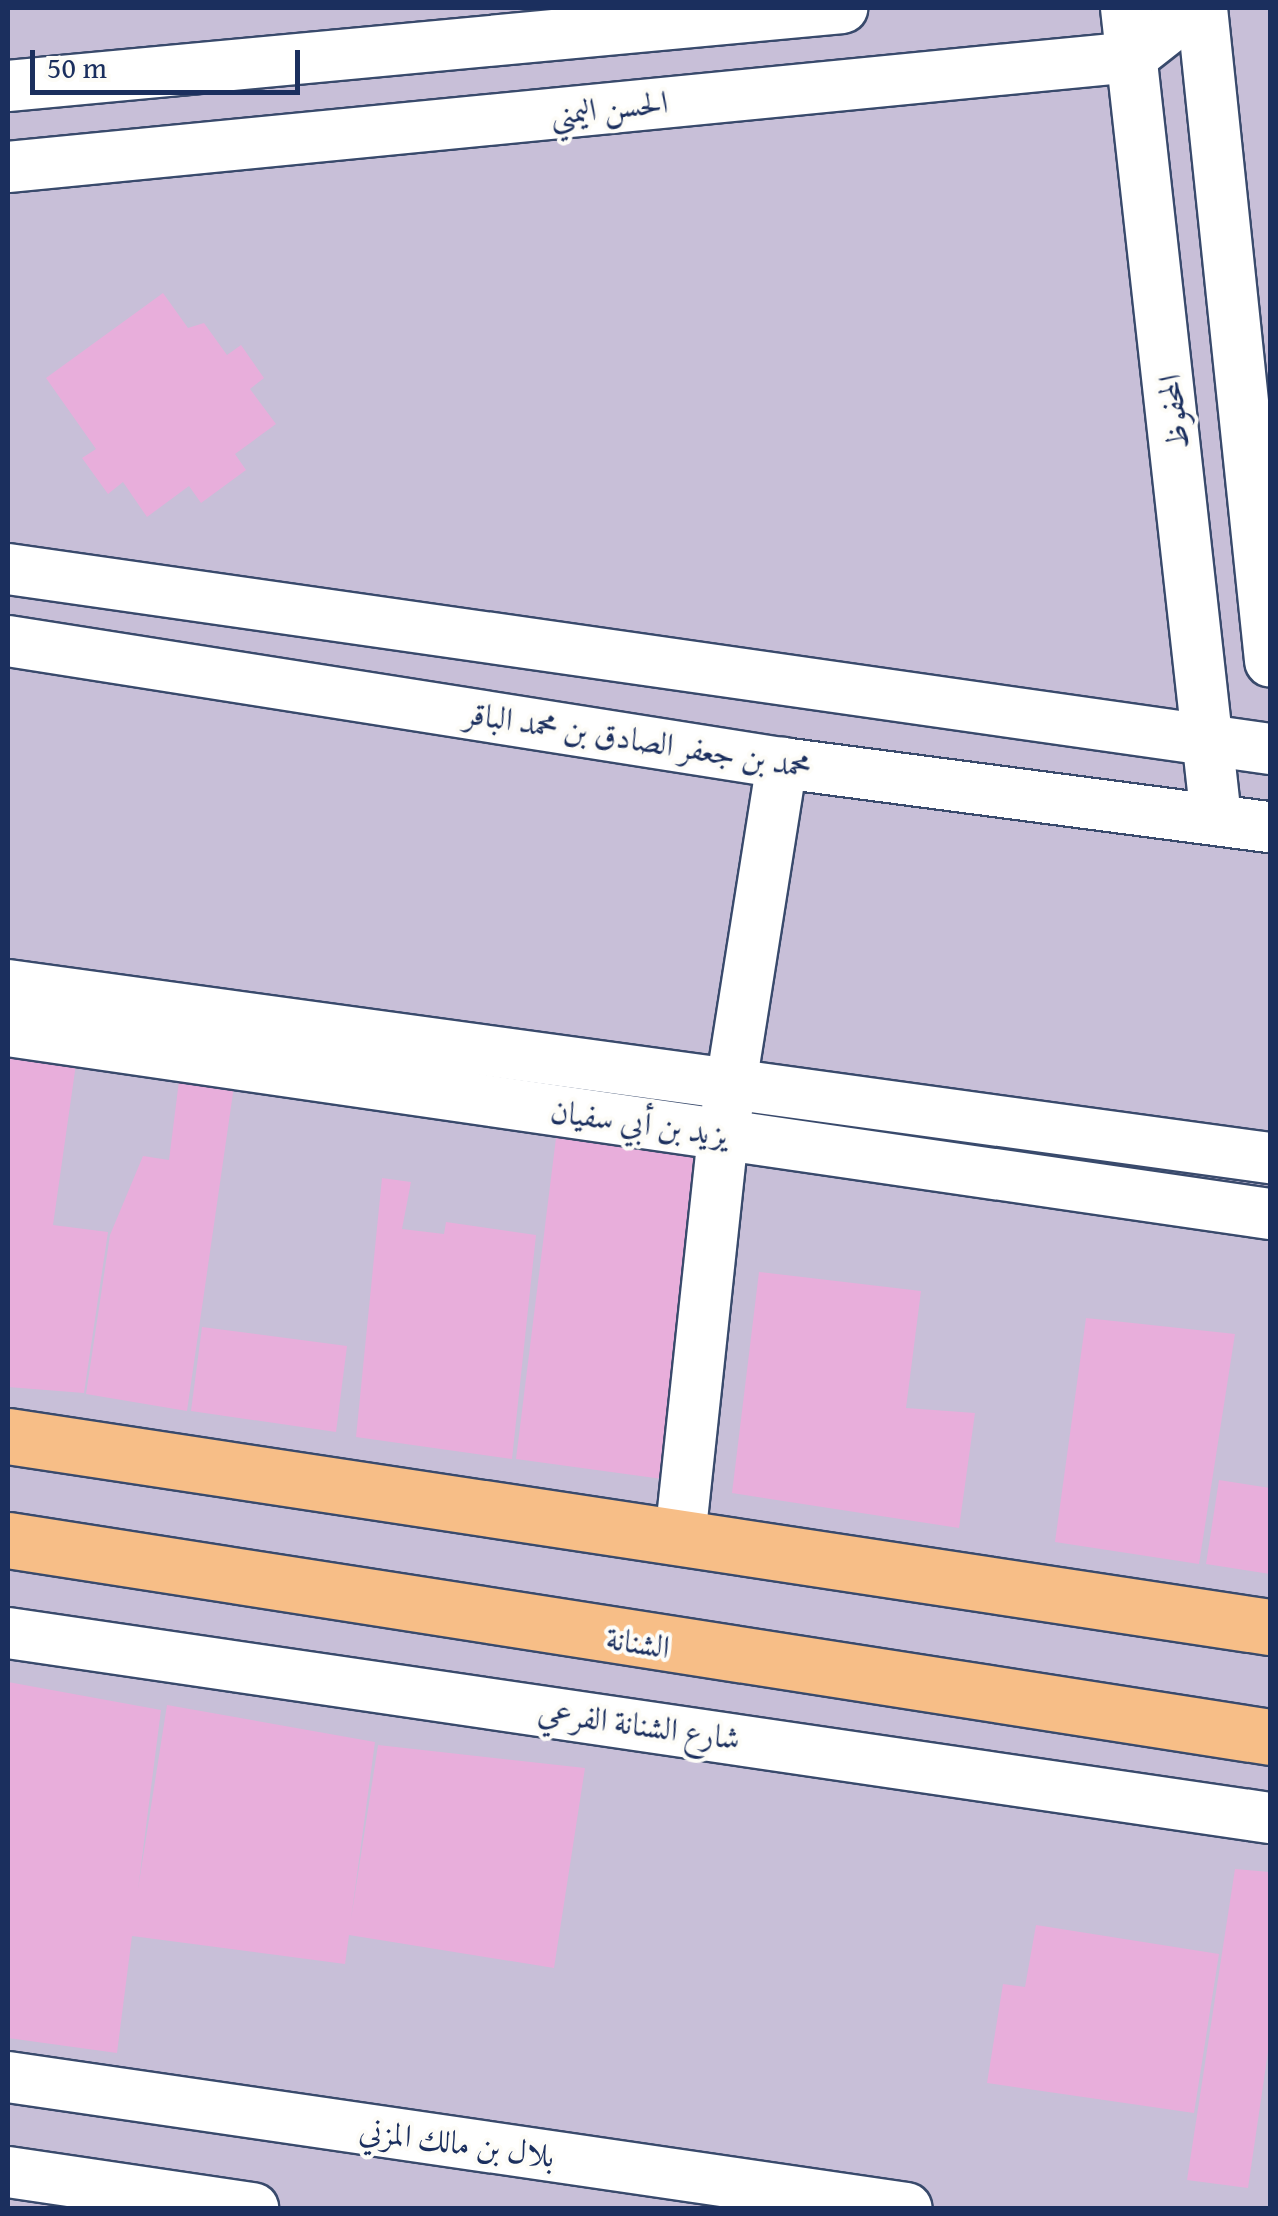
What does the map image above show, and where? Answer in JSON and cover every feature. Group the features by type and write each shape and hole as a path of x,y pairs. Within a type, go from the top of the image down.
{"main road":[{"path":"8,1436 1270,1627"},
{"name":"الشنانة","path":"8,1540 1270,1737"}],"street":[{"path":"8,86 842,8"},
{"name":"المحفوظ","path":"1126,8 1212,738 1216,818"},
{"path":"1132,57 1194,8"},
{"path":"1202,8 1270,660"},
{"name":"الحسن اليمني","path":"8,167 1132,57"},
{"path":"8,569 1270,749"},
{"name":"محمد بن جعفر الصادق بن محمد الباقر","path":"8,641 782,763 1270,827"},
{"path":"680,1538 723,1135 782,763"},
{"name":"يزيد بن أبي سفيان","path":"8,985 732,1080 1270,1158"},
{"name":"يزيد بن أبي سفيان","path":"8,1031 1270,1214"},
{"name":"شارع الشنانة الفرعي","path":"8,1633 1270,1818"},
{"name":"بلال بن مالك المزني","path":"8,2076 906,2208"},
{"path":"8,2172 186,2204 253,2208"}],"shaded area":[{"path":"8,8 1270,8 1270,2208 8,2208"}],"building":[{"path":"163,293 188,328 204,323 227,355 241,345 264,378 250,389 276,424 235,454 246,470 201,503 189,486 147,517 123,482 108,494 82,458 96,449 46,378"},
{"path":"8,1055 76,1064 53,1225 108,1232 84,1393 8,1387"},
{"path":"179,1081 234,1086 187,1411 86,1394 110,1235 143,1156 169,1160"},
{"path":"556,1138 715,1159 677,1481 516,1459"},
{"path":"382,1178 411,1182 402,1229 444,1234 446,1222 536,1235 512,1459 356,1437"},
{"path":"759,1272 921,1291 906,1408 975,1413 959,1528 732,1493"},
{"path":"1086,1318 1235,1334 1199,1564 1055,1542"},
{"path":"202,1327 347,1346 336,1432 191,1411"},
{"path":"1219,1480 1270,1488 1270,1574 1206,1564"},
{"path":"8,1682 161,1710 138,1889 167,1705 375,1742 351,1919 378,1745 585,1768 554,1968 349,1935 345,1964 132,1936 117,2053 8,2038"},
{"path":"1235,1869 1270,1872 1270,2038 1248,2188 1187,2180"},
{"path":"1036,1925 1219,1954 1194,2113 987,2083 1003,1984 1025,1987"}]}
